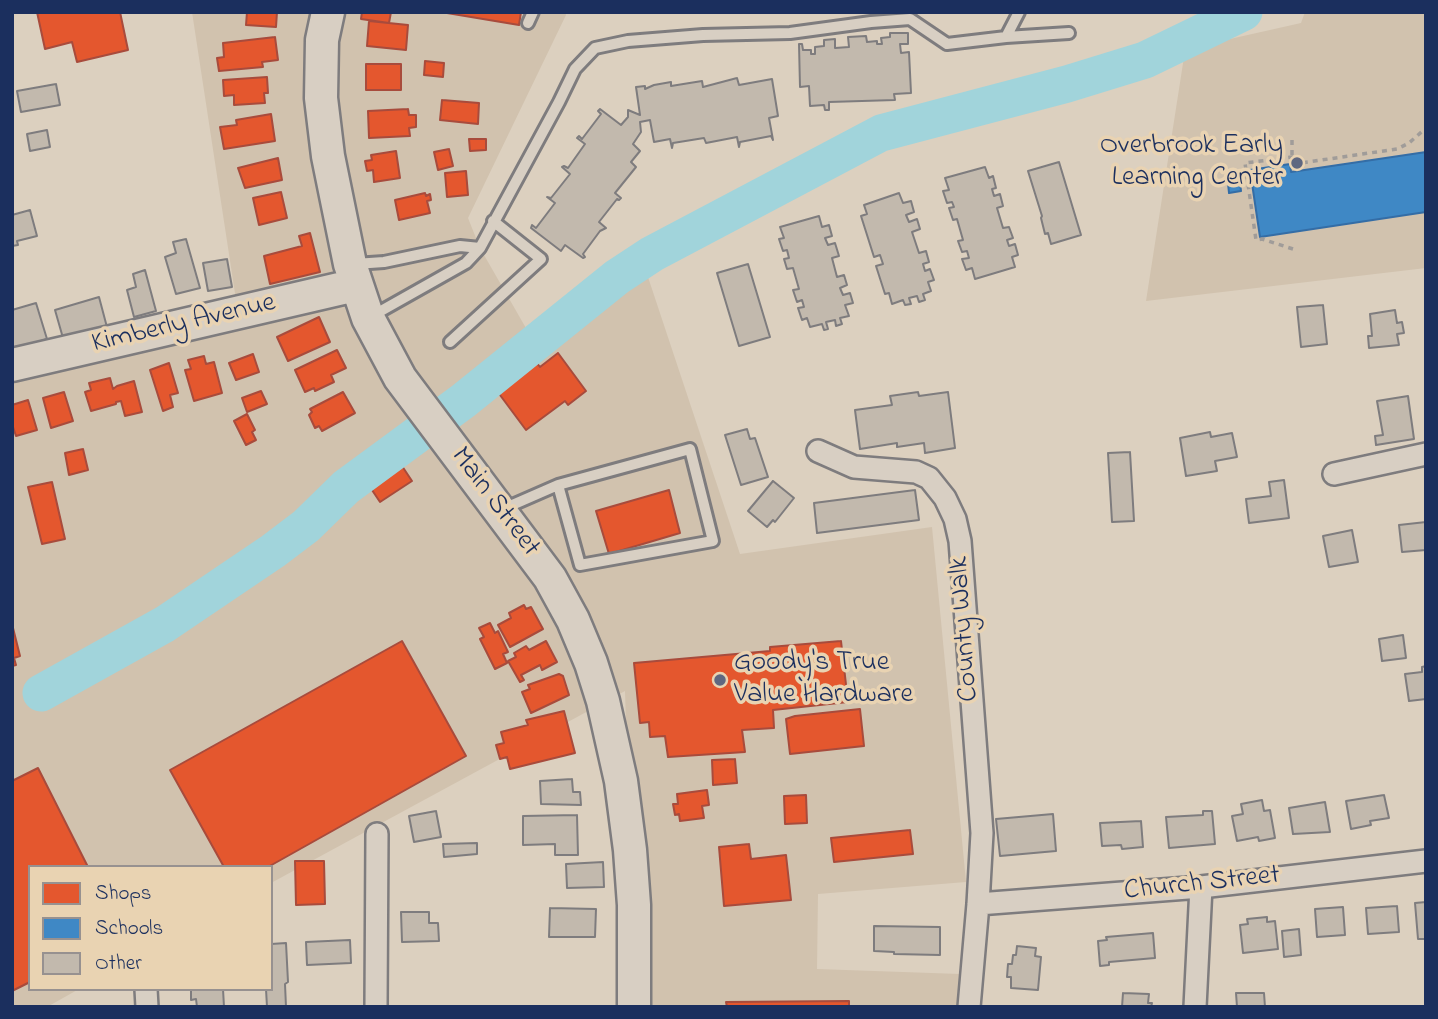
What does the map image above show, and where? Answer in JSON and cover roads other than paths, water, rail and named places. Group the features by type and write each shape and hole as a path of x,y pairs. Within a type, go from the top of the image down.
{"main road":[{"name":"Main Street","path":"328,12 322,40 321,98 328,156 353,275 368,318 400,378 550,578 573,620 591,663 610,724 630,850 634,916 634,1007"},
{"name":"Kimberly Avenue","path":"12,365 353,275"}],"street":[{"name":"County Walk","path":"818,451 854,467 916,472 929,478 945,498 955,519 960,541 982,833 969,1007"},
{"path":"1335,474 1426,454"},
{"path":"376,1007 377,834"},
{"name":"Church Street","path":"978,904 1201,887 1426,861"},
{"path":"1195,1007 1201,887"}],"lane":[{"path":"1006,37 1019,12"},
{"path":"368,318 435,283 466,263 480,248 575,69 595,48 628,41 790,33 910,19 947,44 1069,33"},
{"path":"450,342 541,259 493,222"},
{"path":"353,275 384,262 460,246 480,248"},
{"path":"501,510 558,485 690,449 713,541 580,565 558,485"}],"waterway":[{"path":"41,693 165,624 273,551 306,526 346,487 463,401 617,277 652,254 881,133 1067,84 1145,60 1244,12"}],"place":[{"name":"Overbrook Early Learning Center","path":"1297,163"},
{"name":"Goody's True Value Hardware","path":"720,680"}]}
